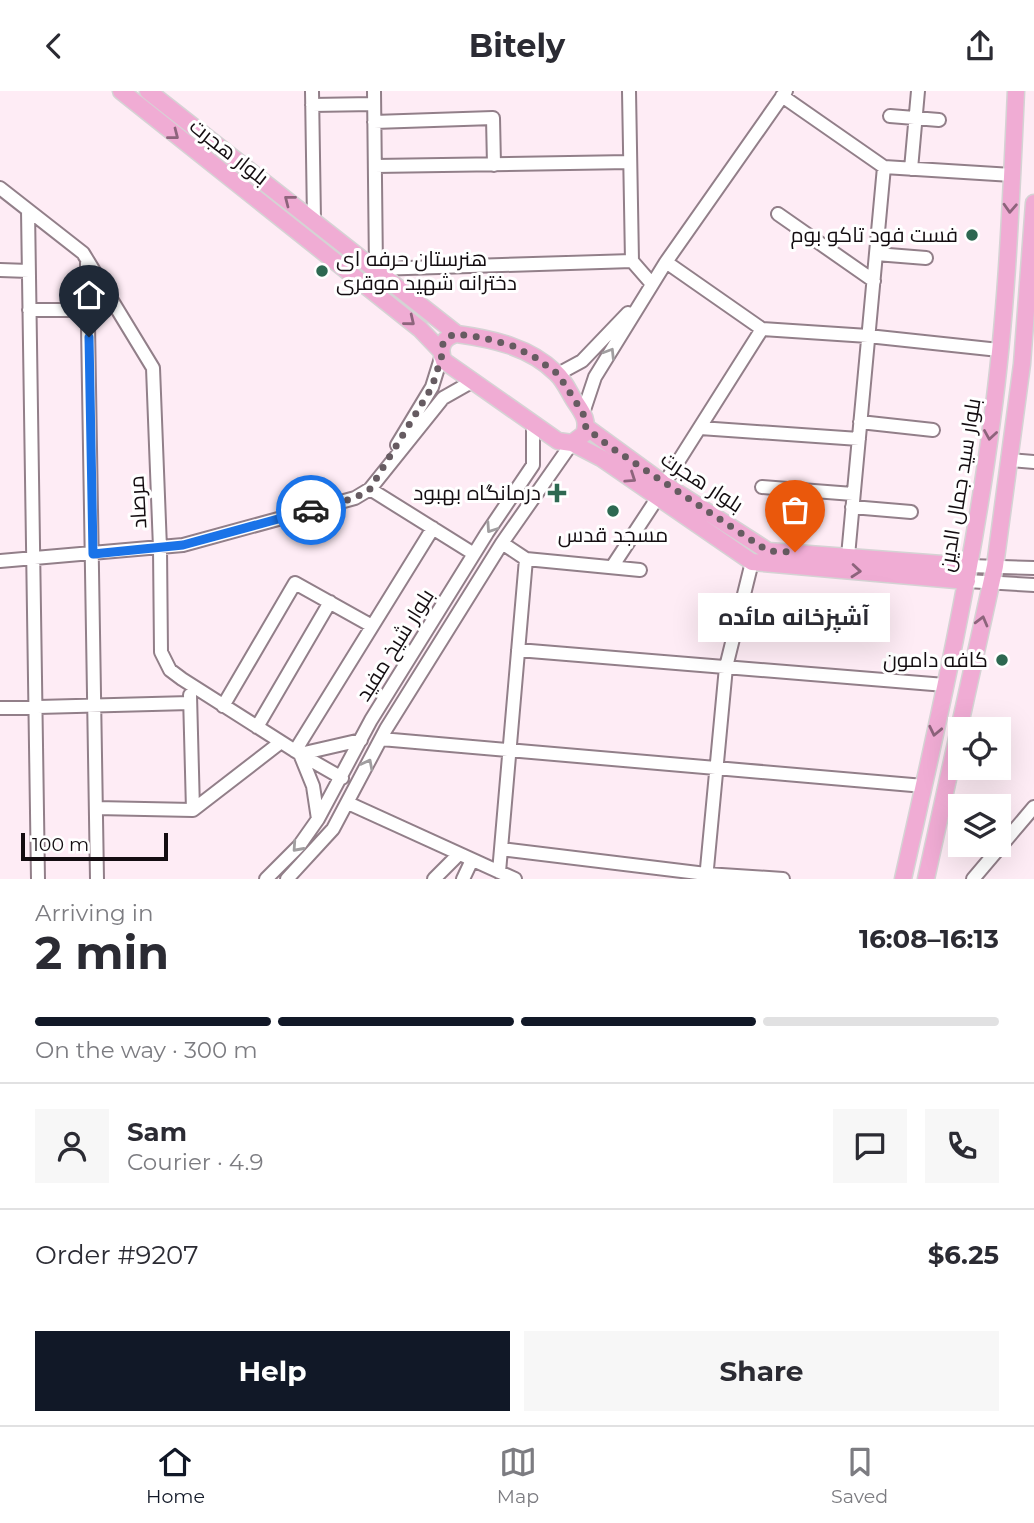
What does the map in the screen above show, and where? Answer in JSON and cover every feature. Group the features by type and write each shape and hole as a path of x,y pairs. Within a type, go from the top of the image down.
{"main road":[{"name":"بلوار هجرت","path":"121,91 420,329 441,353 444,361 558,441 572,443 601,458 768,551 848,556 968,574"},
{"name":"بلوار هجرت","path":"148,91 457,334"},
{"name":"بلوار سید جمال الدین","path":"903,879 968,574 992,419 1012,175 1016,91"},
{"name":"بلوار سید جمال الدین","path":"926,879 950,777 978,635 992,583 1010,460 1028,364 1034,203"},
{"path":"441,353 446,339 457,334 513,346 536,358 558,374 584,420 584,435 572,443"},
{"name":"بلوار هجرت","path":"584,420 661,490 752,562 968,574"}],"street":[{"path":"312,91 314,220"},
{"path":"629,91 632,261 649,290"},
{"path":"911,169 918,91"},
{"path":"584,420 595,377 666,262 784,93 884,167 1012,175"},
{"path":"312,105 374,97 376,269 632,261"},
{"path":"890,115 939,120"},
{"path":"374,122 493,118 494,165"},
{"path":"375,166 630,162"},
{"path":"848,556 884,167"},
{"name":"مرصاد","path":"0,188 83,253 153,367 160,548 160,652 170,670 223,706 342,778"},
{"path":"28,210 38,879"},
{"path":"778,214 874,281"},
{"path":"876,254 926,258"},
{"path":"87,260 97,879"},
{"path":"666,262 762,329 868,336 999,350"},
{"path":"0,270 29,271"},
{"path":"558,374 582,361 649,290"},
{"path":"29,310 88,310"},
{"path":"612,567 762,329"},
{"path":"370,489 432,387 441,353"},
{"path":"582,361 588,372 595,377"},
{"path":"0,561 183,545 355,498 370,489 443,398 473,381"},
{"path":"432,387 443,398"},
{"path":"860,422 933,430"},
{"path":"533,423 533,465 542,468 547,475"},
{"path":"700,428 859,439"},
{"name":"بلوار شیخ مفید","path":"287,879 333,829 381,739 502,543 547,475 572,443"},
{"path":"1010,460 1034,462"},
{"name":"بلوار شیخ مفید","path":"266,879 299,846 318,819 371,720 533,465"},
{"path":"762,487 911,512"},
{"path":"370,489 474,554"},
{"path":"298,753 433,528"},
{"path":"502,543 526,559 640,570"},
{"path":"499,872 526,559"},
{"path":"706,877 726,667 752,562"},
{"path":"968,574 995,566 1034,568"},
{"path":"968,574 992,583 1034,585"},
{"path":"223,706 295,583 372,626"},
{"path":"257,727 330,602"},
{"path":"518,650 945,685"},
{"path":"190,684 193,810"},
{"path":"0,708 190,703"},
{"path":"381,739 923,786"},
{"path":"298,753 361,740"},
{"path":"96,808 193,810 281,742"},
{"path":"298,753 313,786 318,819"},
{"path":"348,803 515,879"},
{"path":"973,879 1034,807"},
{"path":"501,849 706,877 783,879"},
{"path":"434,879 459,854"},
{"path":"463,879 472,860"}],"way so far":[{"path":"311,510 355,498 370,489 432,387 443,343 457,334 513,346 536,358 558,374 583,413 586,428 609,446 768,551 795,552"}],"place":[{"name":"فست فود تاکو بوم","path":"972,235"},
{"name":"هنرستان حرفه ای دخترانه شهید موقری","path":"322,271"},
{"name":"درمانگاه بهبود","path":"557,493"},
{"name":"مسجد قدس","path":"613,511"},
{"name":"آشپزخانه مائده","path":"795,552"},
{"name":"کافه دامون","path":"1002,660"}],"route":[{"path":"89,337 93,554 183,545 311,510"}]}
